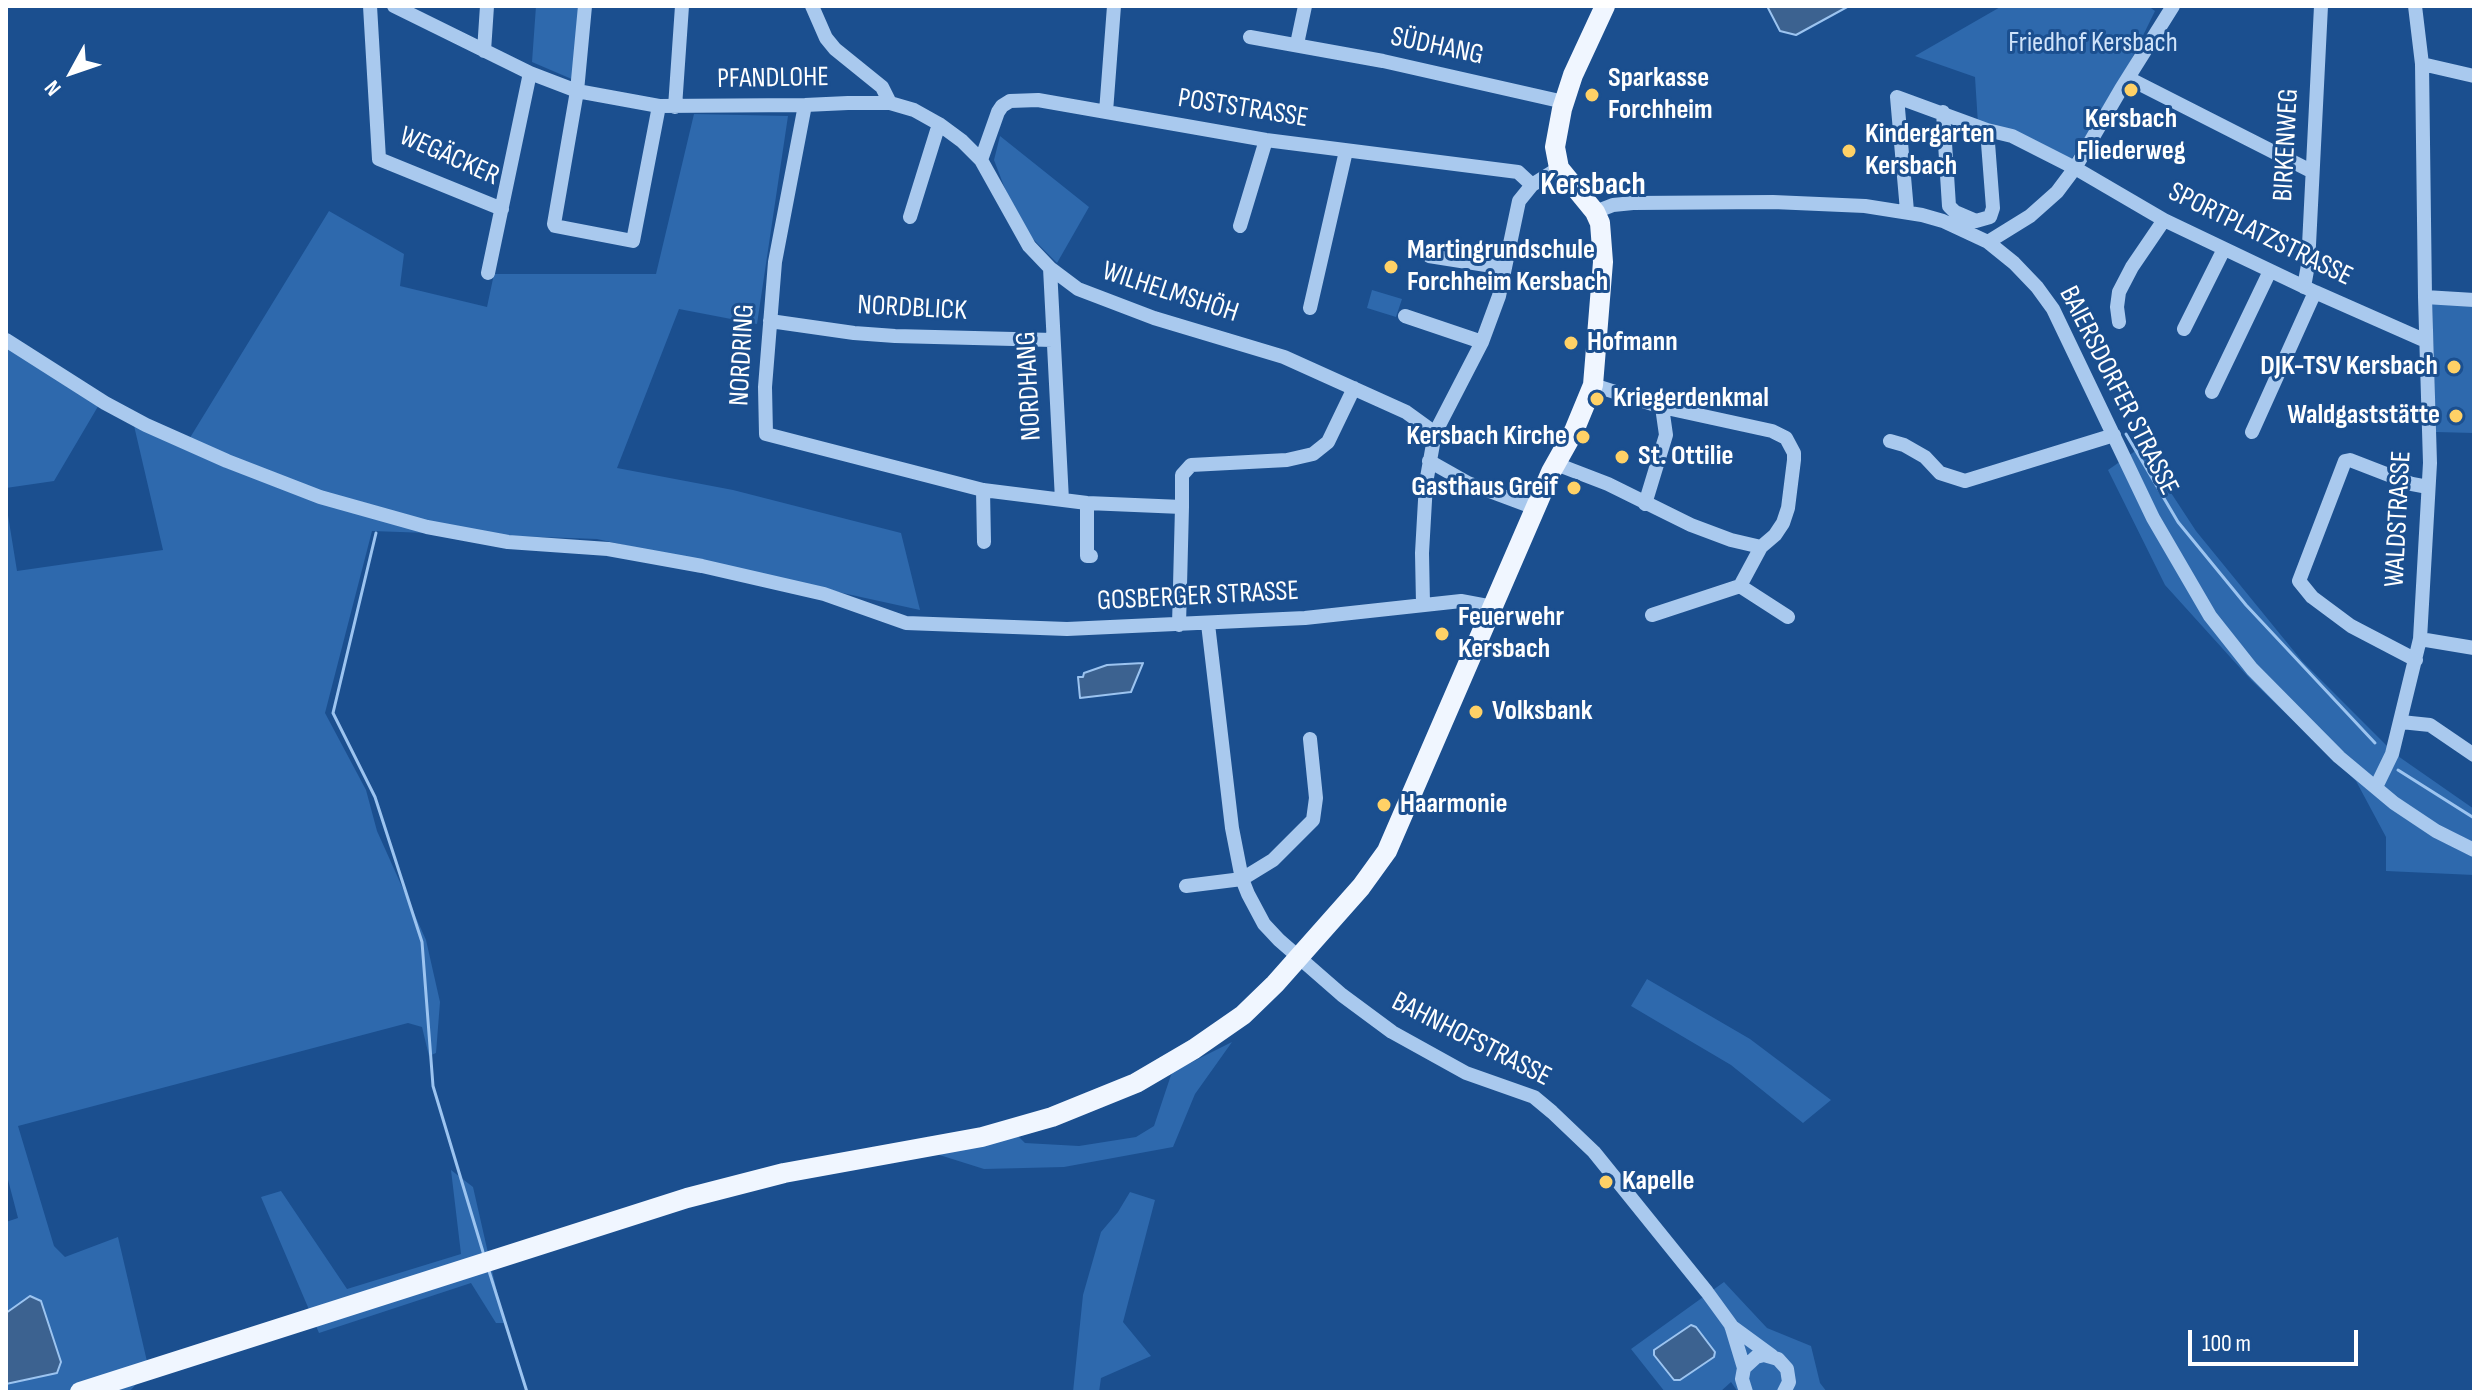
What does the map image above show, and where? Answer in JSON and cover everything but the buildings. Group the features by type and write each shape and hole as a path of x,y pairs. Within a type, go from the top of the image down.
{"main road":[{"path":"80,1392 687,1198 784,1173 982,1137 1052,1117 1136,1083 1194,1049 1243,1015 1361,887 1387,851 1535,508 1574,431 1593,385 1603,262 1600,223 1595,212 1559,168 1555,147 1564,102 1599,8"}],"street":[{"name":"WEGÄCKER","path":"370,6 379,159 502,209"},
{"name":"PFANDLOHE","path":"394,6 530,73 577,91 675,107 890,103"},
{"path":"484,51 487,6"},
{"path":"585,6 577,91 555,226 633,241 659,106"},
{"path":"675,107 682,6"},
{"name":"WILHELMSHÖH","path":"812,6 826,38 882,87 890,103 914,110 939,124 981,160 1029,246 1050,268 1078,289 1122,307 1284,357 1406,412 1435,433"},
{"path":"1106,112 1114,6"},
{"path":"1297,44 1305,6"},
{"path":"1988,242 2030,216 2057,192 2075,168 2173,6"},
{"name":"BIRKENWEG","path":"2252,432 2310,290 2311,171 2321,6"},
{"name":"WALDSTRASSE","path":"2376,787 2392,754 2420,639 2430,463 2422,64 2415,6"},
{"name":"SÜDHANG","path":"1250,37 1297,44 1564,102"},
{"path":"2422,64 2474,76"},
{"path":"488,273 530,73"},
{"path":"2128,78 2311,171"},
{"name":"SPORTPLATZSTRASSE","path":"1907,211 1897,97 2012,136 2075,168 2164,220 2426,341"},
{"name":"POSTSTRASSE","path":"981,160 998,112 1010,101 1038,100 1266,140 1518,172 1532,185"},
{"name":"NORDRING","path":"805,105 775,262 765,387 766,434 983,490 1087,503 1182,507"},
{"path":"1943,112 1949,206 1976,221 1990,217 1993,208 1987,130"},
{"path":"910,217 939,124"},
{"path":"1240,226 1266,140"},
{"path":"1310,308 1346,151"},
{"path":"1423,604 1426,483 1435,433 1482,342 1499,296 1519,201 1532,185 1559,168"},
{"name":"BAIERSDORFER STRASSE","path":"1595,212 1613,205 1633,203 1773,202 1865,206 1907,211 1943,221 1988,242 2014,263 2053,309 2153,518 2210,616 2252,669 2278,698 2376,787 2413,816 2474,850"},
{"path":"2119,322 2119,292 2164,220"},
{"path":"2184,329 2224,249"},
{"path":"1429,256 1505,268"},
{"name":"NORDHANG","path":"1050,268 1062,500"},
{"path":"2212,392 2270,271"},
{"path":"2425,297 2474,300"},
{"path":"1405,316 1482,342"},
{"name":"NORDBLICK","path":"770,321 895,336 1053,340"},
{"name":"GOSBERGER STRASSE","path":"6,340 105,403 146,425 320,497 427,527 508,542 608,549 702,566 824,594 906,623 1067,629 1305,618 1461,601 1493,607"},
{"path":"1593,385 1662,407 1772,431 1786,438 1794,453 1788,508 1775,535 1761,547 1740,586 1652,615"},
{"path":"1179,625 1182,475 1191,465 1287,460 1313,454 1328,442 1354,388"},
{"path":"1645,504 1666,435 1662,407"},
{"path":"1890,441 1925,457 1940,473 1965,481 2114,435"},
{"path":"2416,660 2351,626 2312,597 2299,581 2345,461 2350,460 2428,487"},
{"path":"1429,461 1468,483 1535,508"},
{"path":"1556,464 1608,484 1704,530 1761,547"},
{"path":"983,490 984,542"},
{"path":"1087,503 1087,556 1091,556"},
{"path":"1740,586 1788,617"},
{"name":"BAHNHOFSTRASSE","path":"1208,624 1232,828 1242,879 1264,924 1279,940 1304,951 1342,995 1392,1032 1466,1073 1534,1097 1552,1112 1594,1152 1731,1325"},
{"path":"2420,639 2474,648"},
{"path":"2401,722 2430,725 2474,755"},
{"path":"1186,886 1242,879 1273,860 1313,820 1316,798 1310,739"},
{"path":"1731,1325 1783,1363 1787,1369 1787,1389"},
{"path":"1731,1325 1744,1368 1742,1379 1746,1392"},
{"path":"1744,1368 1756,1357 1772,1356"}],"green space":[{"path":"536,6 580,6 574,80 532,62"},
{"name":"Friedhof Kersbach","path":"2002,6 2148,6 2155,11 2114,95 2070,161 1978,124 1975,77 1915,56"},
{"path":"694,114 788,116 757,324 679,309 617,468 733,490 901,533 920,610 597,539 372,531 325,713 366,790 377,831 426,940 440,1002 436,1053 429,1056 422,1027 408,1023 18,1126 54,1246 65,1257 118,1237 149,1370 129,1392 6,1392 6,1222 18,1218 6,1172 6,503 17,571 163,550 132,417 188,441 329,211 404,254 400,286 487,307 494,274 656,274"},
{"path":"1000,136 1089,207 1057,263 1029,235 1007,194 994,160"},
{"path":"1372,290 1402,299 1396,317 1367,308"},
{"name":"DJK-TSV Kersbach","path":"2432,301 2474,301 2474,433 2436,432"},
{"path":"6,341 100,403 54,481 6,488"},
{"path":"2141,447 2196,531 2302,661 2395,754 2474,809 2474,875 2386,871 2386,837 2356,781 2251,680 2165,585 2108,470"},
{"path":"1647,979 1750,1039 1831,1100 1803,1123 1731,1065 1631,1006"},
{"path":"1232,1042 1195,1094 1173,1147 1064,1167 984,1169 930,1152 1016,1134 1025,1143 1079,1146 1136,1137 1154,1126 1172,1072"},
{"path":"451,1170 473,1187 504,1323 496,1323 471,1283 319,1333 261,1197 281,1191 347,1289 461,1254"},
{"path":"1130,1192 1155,1200 1123,1322 1151,1356 1101,1378 1099,1392 1073,1392 1083,1295 1101,1232"},
{"path":"1724,1282 1767,1328 1811,1346 1820,1383 1827,1392 1738,1392 1731,1382 1720,1392 1665,1392 1631,1349"}],"shaded area":[{"path":"1767,6 1849,6 1796,35 1780,31"},
{"path":"1143,663 1131,692 1080,698 1078,677 1083,677 1084,673 1107,665"},
{"path":"30,1296 41,1301 61,1362 57,1373 6,1384 6,1313"},
{"path":"1691,1325 1696,1327 1715,1352 1714,1357 1680,1380 1674,1380 1654,1355 1654,1350"}],"waterway":[{"path":"2126,434 2178,522 2246,605 2375,743"},
{"path":"376,533 333,713 375,797 422,942 433,1086 483,1252"},
{"path":"2398,770 2474,818"},
{"path":"489,1271 527,1392"}],"place":[{"name":"Kersbach Fliederweg","path":"2131,90"},
{"name":"Sparkasse Forchheim","path":"1592,95"},
{"name":"Kindergarten Kersbach","path":"1849,151"},
{"name":"Martingrundschule Forchheim Kersbach","path":"1391,267"},
{"name":"Hofmann","path":"1571,343"},
{"name":"DJK-TSV Kersbach","path":"2454,367"},
{"name":"Kriegerdenkmal","path":"1597,399"},
{"name":"Waldgaststätte","path":"2456,416"},
{"name":"Kersbach Kirche","path":"1583,437"},
{"name":"St. Ottilie","path":"1622,457"},
{"name":"Gasthaus Greif","path":"1574,488"},
{"name":"Feuerwehr Kersbach","path":"1442,634"},
{"name":"Volksbank","path":"1476,712"},
{"name":"Haarmonie","path":"1384,805"},
{"name":"Kapelle","path":"1606,1182"}],"district":[{"name":"Kersbach","path":"1593,186"}]}
